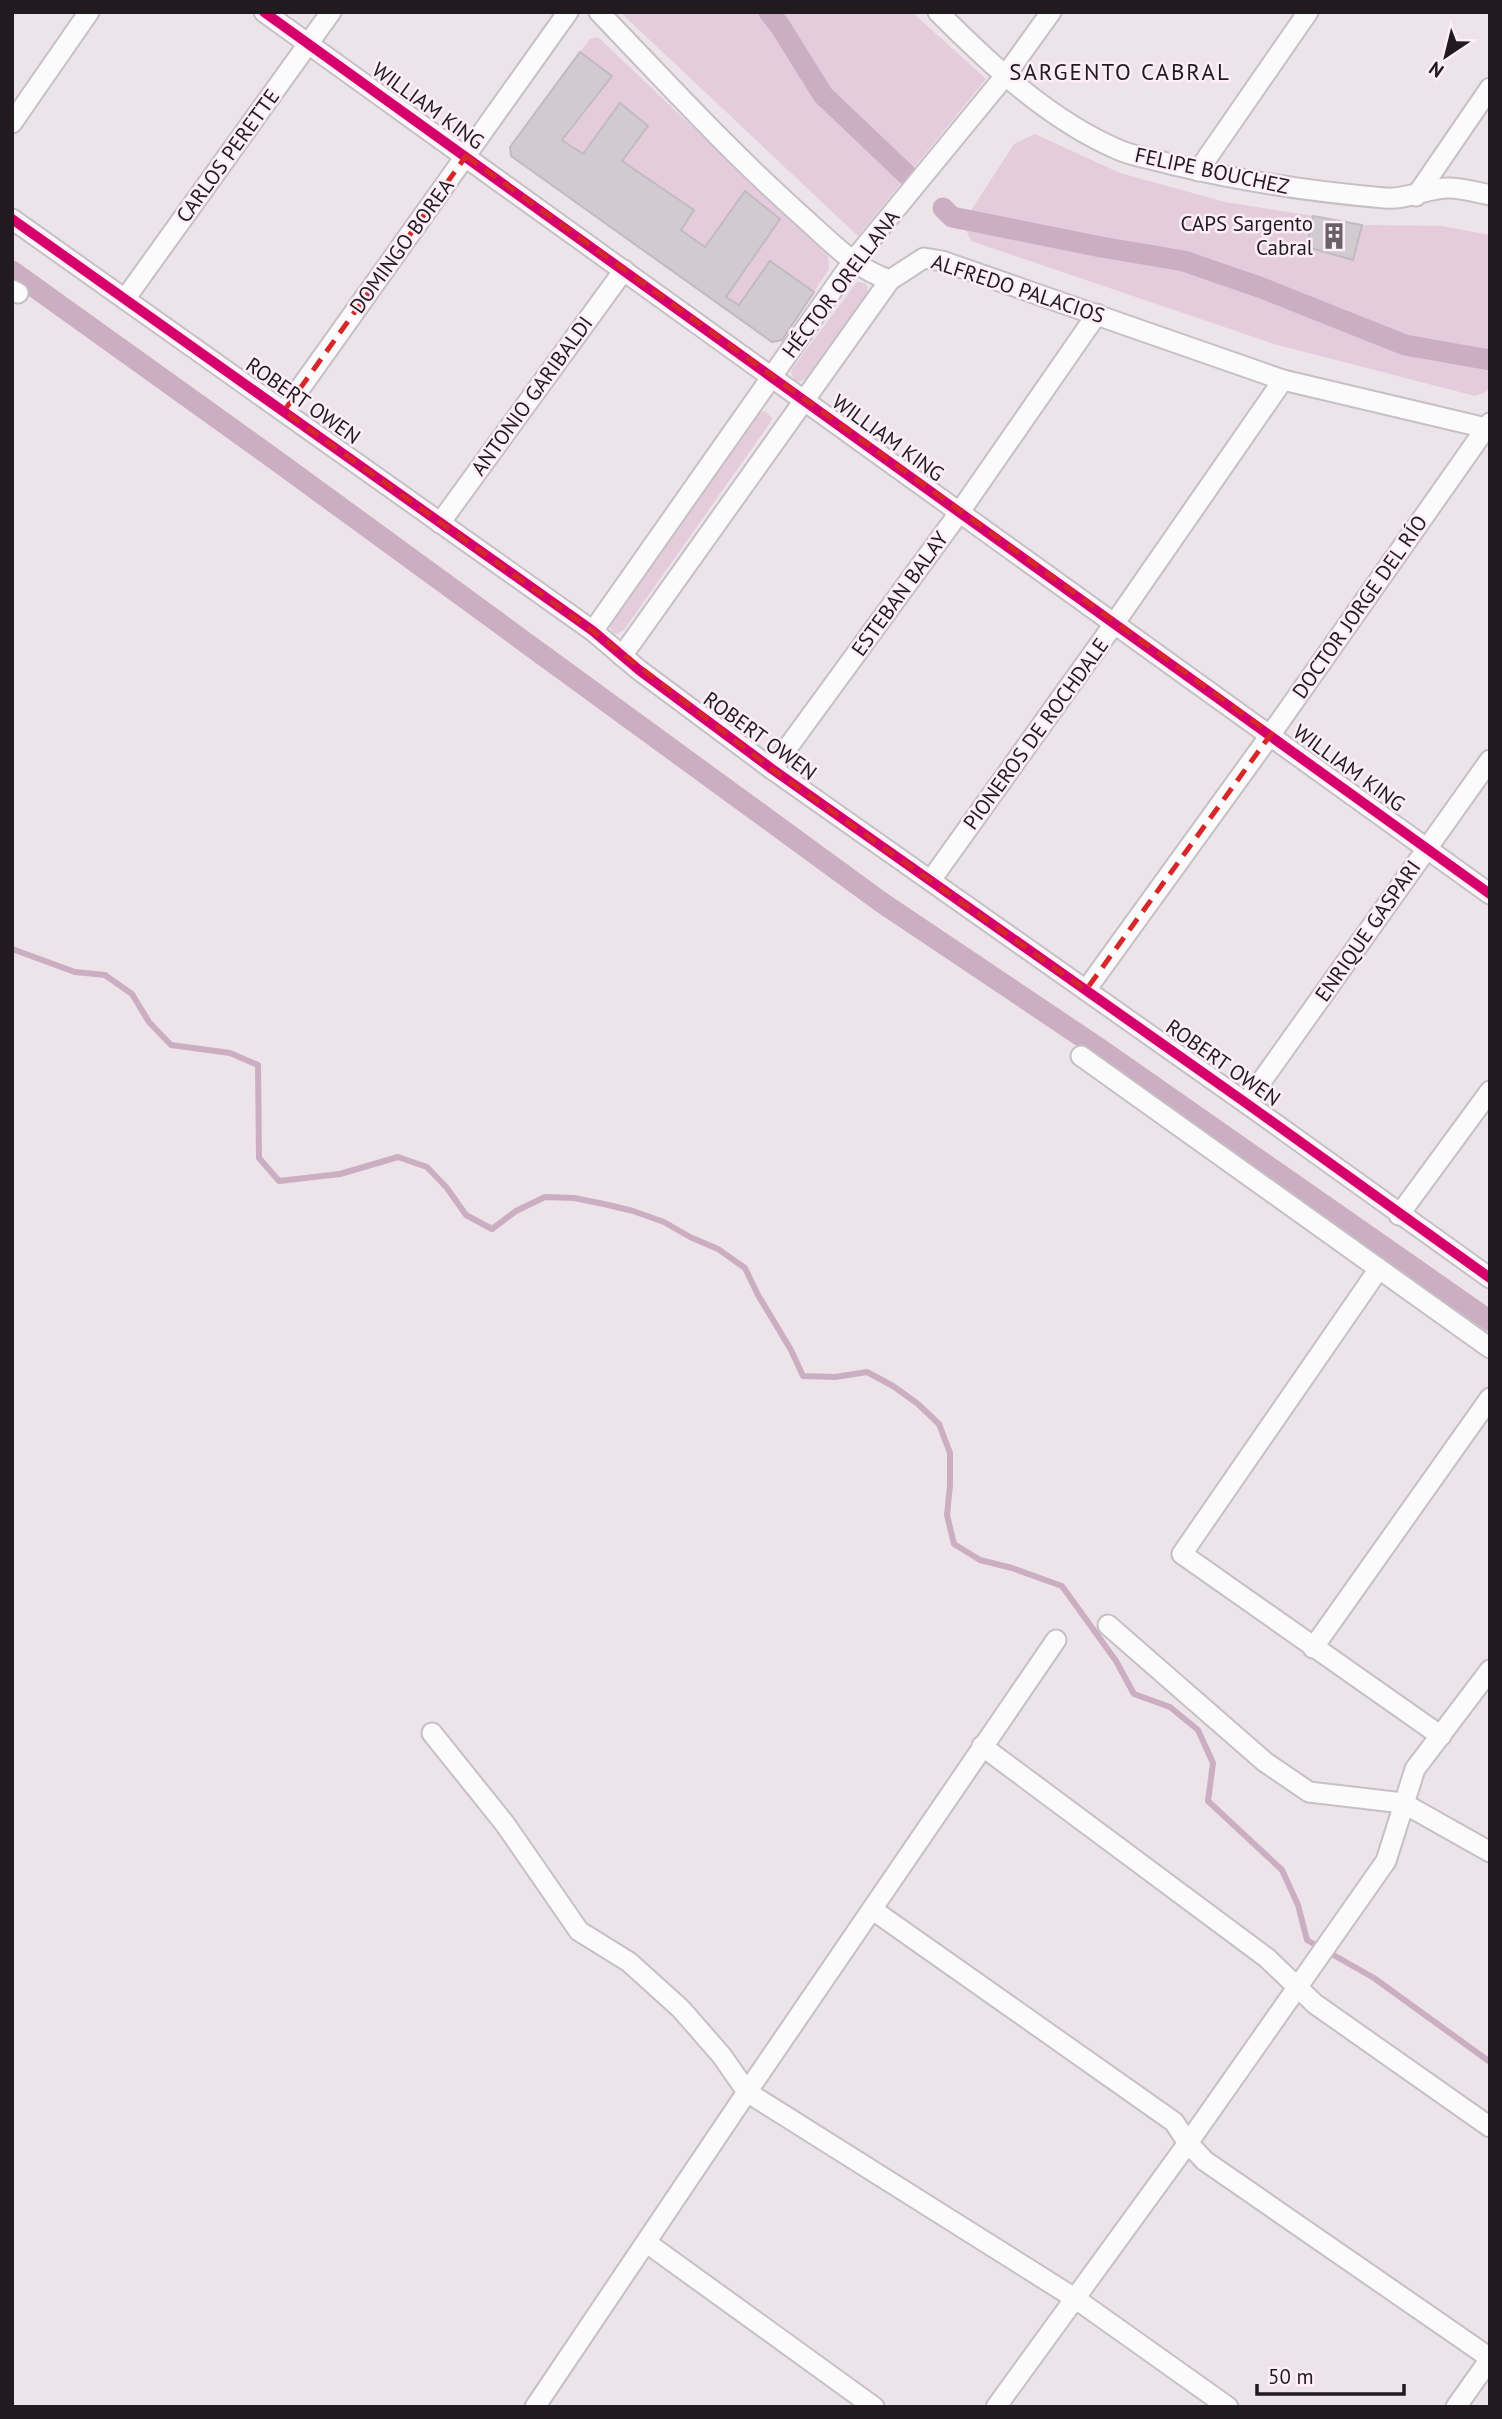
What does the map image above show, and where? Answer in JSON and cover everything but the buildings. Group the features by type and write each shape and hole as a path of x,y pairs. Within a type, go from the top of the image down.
{"street":[{"path":"12,123 89,12"},
{"name":"WILLIAM KING","path":"264,12 1490,894"},
{"name":"CARLOS PERETTE","path":"125,299 331,12"},
{"name":"DOMINGO BOREA","path":"284,411 568,12"},
{"path":"598,12 756,175 853,261 875,275 890,280"},
{"name":"FELIPE BOUCHEZ","path":"938,12 1006,76 1041,104 1120,151 1198,171 1301,189 1390,199 1447,188 1490,195"},
{"name":"HÉCTOR ORELLANA","path":"593,631 853,261 1006,76 1051,12"},
{"path":"1198,171 1308,12"},
{"path":"1416,195 1490,88"},
{"name":"ROBERT OWEN","path":"12,219 593,631 622,656 772,768 1490,1278"},
{"name":"ALFREDO PALACIOS","path":"890,280 924,258 942,261 1283,380 1488,425"},
{"name":"ANTONIO GARIBALDI","path":"440,523 624,270"},
{"name":"HÉCTOR ORELLANA","path":"622,656 890,280"},
{"name":"ESTEBAN BALAY","path":"772,768 960,513 1097,314"},
{"name":"PIONEROS DE ROCHDALE","path":"931,880 1114,624 1283,380"},
{"name":"DOCTOR JORGE DEL RÍO","path":"1086,990 1271,734 1488,425"},
{"name":"ENRIQUE GASPARI","path":"1246,1103 1490,760"},
{"path":"1082,1056 1490,1348"},
{"path":"1399,1215 1490,1091"},
{"path":"1378,1270 1182,1554 1441,1736"},
{"path":"1313,1648 1490,1398"},
{"path":"1108,1625 1265,1762 1308,1792 1403,1803 1490,1852"},
{"path":"535,2407 1056,1640"},
{"path":"996,2407 1188,2143 1386,1861 1415,1769 1490,1670"},
{"path":"432,1733 505,1824 579,1931 629,1962 681,2008 722,2056 747,2092 1076,2299 1228,2407"},
{"path":"982,1746 1266,1958 1302,1980 1315,2004 1490,2127"},
{"path":"873,1910 1174,2122 1188,2143 1205,2161 1490,2358 1456,2407"},
{"path":"647,2243 874,2407"}],"highlighted area":[{"path":"466,156 1271,734 1086,990 772,769 593,631 284,411"}],"shaded area":[{"path":"620,12 912,12 986,79 858,236"},
{"path":"598,37 828,256 829,269 814,292 770,261 739,305 726,297 779,218 745,192 704,247 681,230 694,210 622,161 648,126 621,104 583,154 562,140 612,76 580,52 590,39"},
{"path":"1035,134 1120,173 1225,202 1313,216 1307,247 1353,260 1362,225 1442,226 1490,235 1490,387 1486,392 1475,396 1274,344 971,241 963,223 1014,144"},
{"path":"857,282 865,283 867,294 806,378 799,382 794,380 792,369"},
{"path":"765,411 772,418 770,423 624,630 613,633 609,625 611,621 757,414"}],"waterway":[{"path":"769,12 823,95 907,175"},
{"path":"943,208 952,217 1184,261 1262,288 1405,345 1490,360"},
{"path":"12,271 881,902 1100,1049 1490,1321"},
{"path":"12,949 75,972 105,975 132,994 149,1022 171,1045 230,1053 258,1065 259,1158 279,1181 340,1174 398,1157 427,1167 447,1188 466,1215 492,1229 516,1211 545,1197 574,1198 633,1211 664,1222 718,1249 745,1268 803,1376 835,1377 867,1372 918,1404 939,1424 950,1453 947,1515 954,1544 980,1560 1062,1586 1116,1661 1134,1694 1170,1707 1198,1730 1213,1763 1208,1801 1282,1870 1298,1905 1307,1940 1374,1978 1490,2062"}],"cycle path":[{"path":"264,12 1490,894"},
{"path":"12,219 593,631 639,670 772,769 1490,1278"}],"place":[{"name":"CAPS Sargento Cabral","path":"1334,236"}],"district":[{"name":"SARGENTO CABRAL","path":"1120,72"}]}
